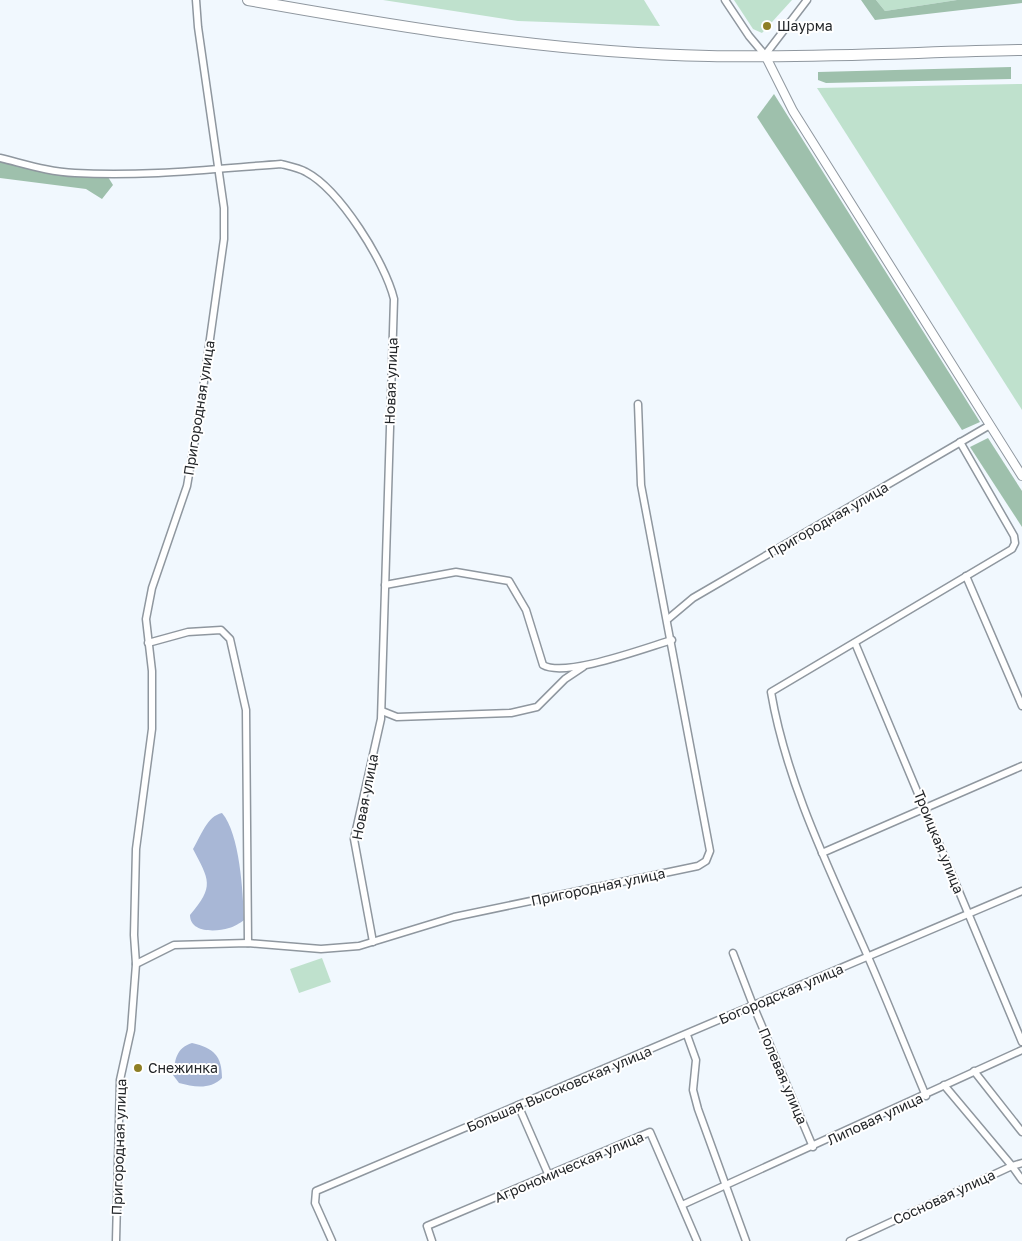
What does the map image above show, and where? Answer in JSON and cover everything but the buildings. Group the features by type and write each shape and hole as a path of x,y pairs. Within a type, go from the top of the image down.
{"main road":[{"path":"248,0 370,22 497,39 662,54 766,55 1022,50"}],"street":[{"name":"Пригородная улица","path":"116,1241 120,1080 131,1030 136,964 134,935 136,849 152,729 152,671 146,619 152,588 187,486 200,410 224,239 224,208 198,27 196,0"},
{"path":"725,0 749,36 766,55 793,111 1022,476"},
{"path":"766,55 807,0"},
{"name":"Новая улица","path":"0,158 42,169 74,173 114,174 281,164 306,171 324,185 347,212 382,265 390,281 394,299 382,711 354,839 373,942"},
{"name":"Пригородная улица","path":"136,964 174,945 248,942 321,950 359,946 454,917 689,868 706,861 710,851 668,618 641,485 638,404"},
{"name":"Пригородная улица","path":"668,618 693,598 990,424"},
{"path":"926,1096 868,956 822,853 786,759 771,692 1012,549 1015,543 1014,536 960,442"},
{"path":"385,584 456,572 509,581 526,610 543,665 549,668 576,668 672,640"},
{"path":"966,576 1022,706"},
{"path":"148,643 188,632 221,630 230,639 246,710 248,942"},
{"name":"Троицкая улица","path":"855,643 1022,1042"},
{"path":"382,711 397,717 511,713 537,707 565,679 586,665"},
{"path":"822,853 1022,766"},
{"name":"Богородская улица","path":"687,1035 1022,891"},
{"name":"Полевая улица","path":"733,953 753,1005 814,1147"},
{"path":"687,1035 696,1060 693,1090 698,1110 746,1241"},
{"name":"Большая Высоковская улица","path":"332,1241 315,1202 316,1191 687,1035"},
{"name":"Липовая улица","path":"682,1205 926,1096 944,1085 1022,1050"},
{"path":"974,1071 1022,1132"},
{"name":"Сосновая улица","path":"944,1085 1012,1166"},
{"path":"518,1105 549,1176"},
{"name":"Агрономическая улица","path":"432,1241 426,1226 650,1132 697,1241"},
{"name":"Сосновая улица","path":"850,1241 1022,1163"},
{"path":"1012,1166 1022,1180"}],"green space":[{"path":"383,0 644,0 660,26 518,21"},
{"path":"734,0 792,0 762,33 753,29"},
{"path":"861,0 876,0 885,11 957,0 1022,0 1022,3 875,20"},
{"path":"876,0 957,0 885,11"},
{"path":"1011,67 1011,79 826,83 818,80 818,72"},
{"path":"1022,84 1022,410 817,88"},
{"path":"774,94 980,422 962,430 757,117"},
{"path":"0,160 108,177 113,185 102,199 86,189 0,178"},
{"path":"988,438 1022,491 1022,527 970,447"},
{"path":"322,958 331,982 299,993 290,969"}],"water":[{"path":"222,813 228,822 237,849 244,920 229,928 205,930 194,925 190,915 203,897 207,883 203,868 193,849 208,822"},
{"path":"192,1043 206,1047 215,1054 222,1070 222,1078 217,1082 207,1086 190,1086 179,1083 173,1075 179,1051"}],"place":[{"name":"Шаурма","path":"767,26"},
{"name":"Снежинка","path":"138,1068"}]}
